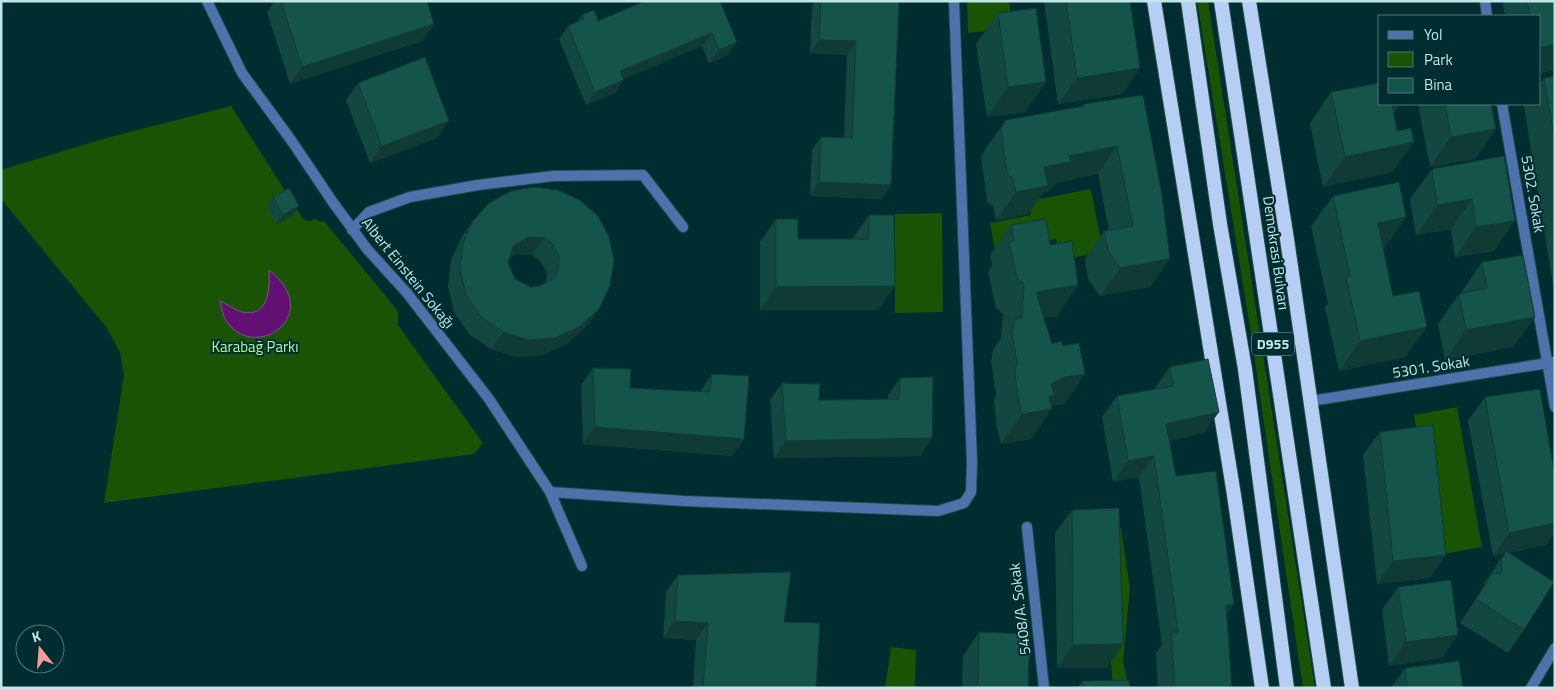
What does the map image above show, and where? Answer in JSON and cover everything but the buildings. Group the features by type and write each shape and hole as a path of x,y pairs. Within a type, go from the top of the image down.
{"highway":[{"path":"1154,1 1234,495 1262,688"},
{"name":"D955","path":"1188,1 1220,224 1245,369 1287,688"},
{"name":"Demokrasi Bulvarı","path":"1221,1 1324,688"},
{"path":"1249,1 1311,401 1352,688"}],"street":[{"name":"Albert Einstein Sokağı","path":"207,1 242,73 352,230 407,293 490,398 550,492 582,566"},
{"path":"550,492 684,502 938,510 964,503 971,492 972,462 954,1"},
{"path":"1485,1 1487,15"},
{"name":"5302. Sokak","path":"1502,105 1551,362 1555,408"},
{"path":"352,230 369,212 410,197 478,185 553,176 643,174 683,226"},
{"name":"5301. Sokak","path":"1311,401 1551,362"},
{"name":"5408/A. Sokak","path":"1027,527 1044,688"},
{"path":"1531,688 1555,648"}],"green space":[{"path":"967,1 1009,1 1013,29 968,33"},
{"path":"1197,1 1208,1 1315,688 1303,688 1249,321"},
{"name":"Karabağ Parkı","path":"231,106 304,220 311,221 315,218 318,221 325,222 398,311 398,325 483,443 474,454 104,503 124,375 120,352 106,327 1,199 1,170 106,138"},
{"path":"1091,189 1103,252 1060,260 1056,239 995,250 990,223 1031,215 1029,201"},
{"path":"942,213 943,312 895,313 895,214"},
{"path":"1457,407 1482,547 1438,555 1414,415"},
{"path":"1121,528 1130,589 1123,661 1129,688 1113,688 1101,530"},
{"path":"891,647 916,650 915,688 885,688"}],"shaded area":[{"path":"269,270 285,287 290,302 288,316 280,328 268,335 255,337 240,334 226,321 220,301 242,312 251,313 258,310 263,306 268,293"}]}
